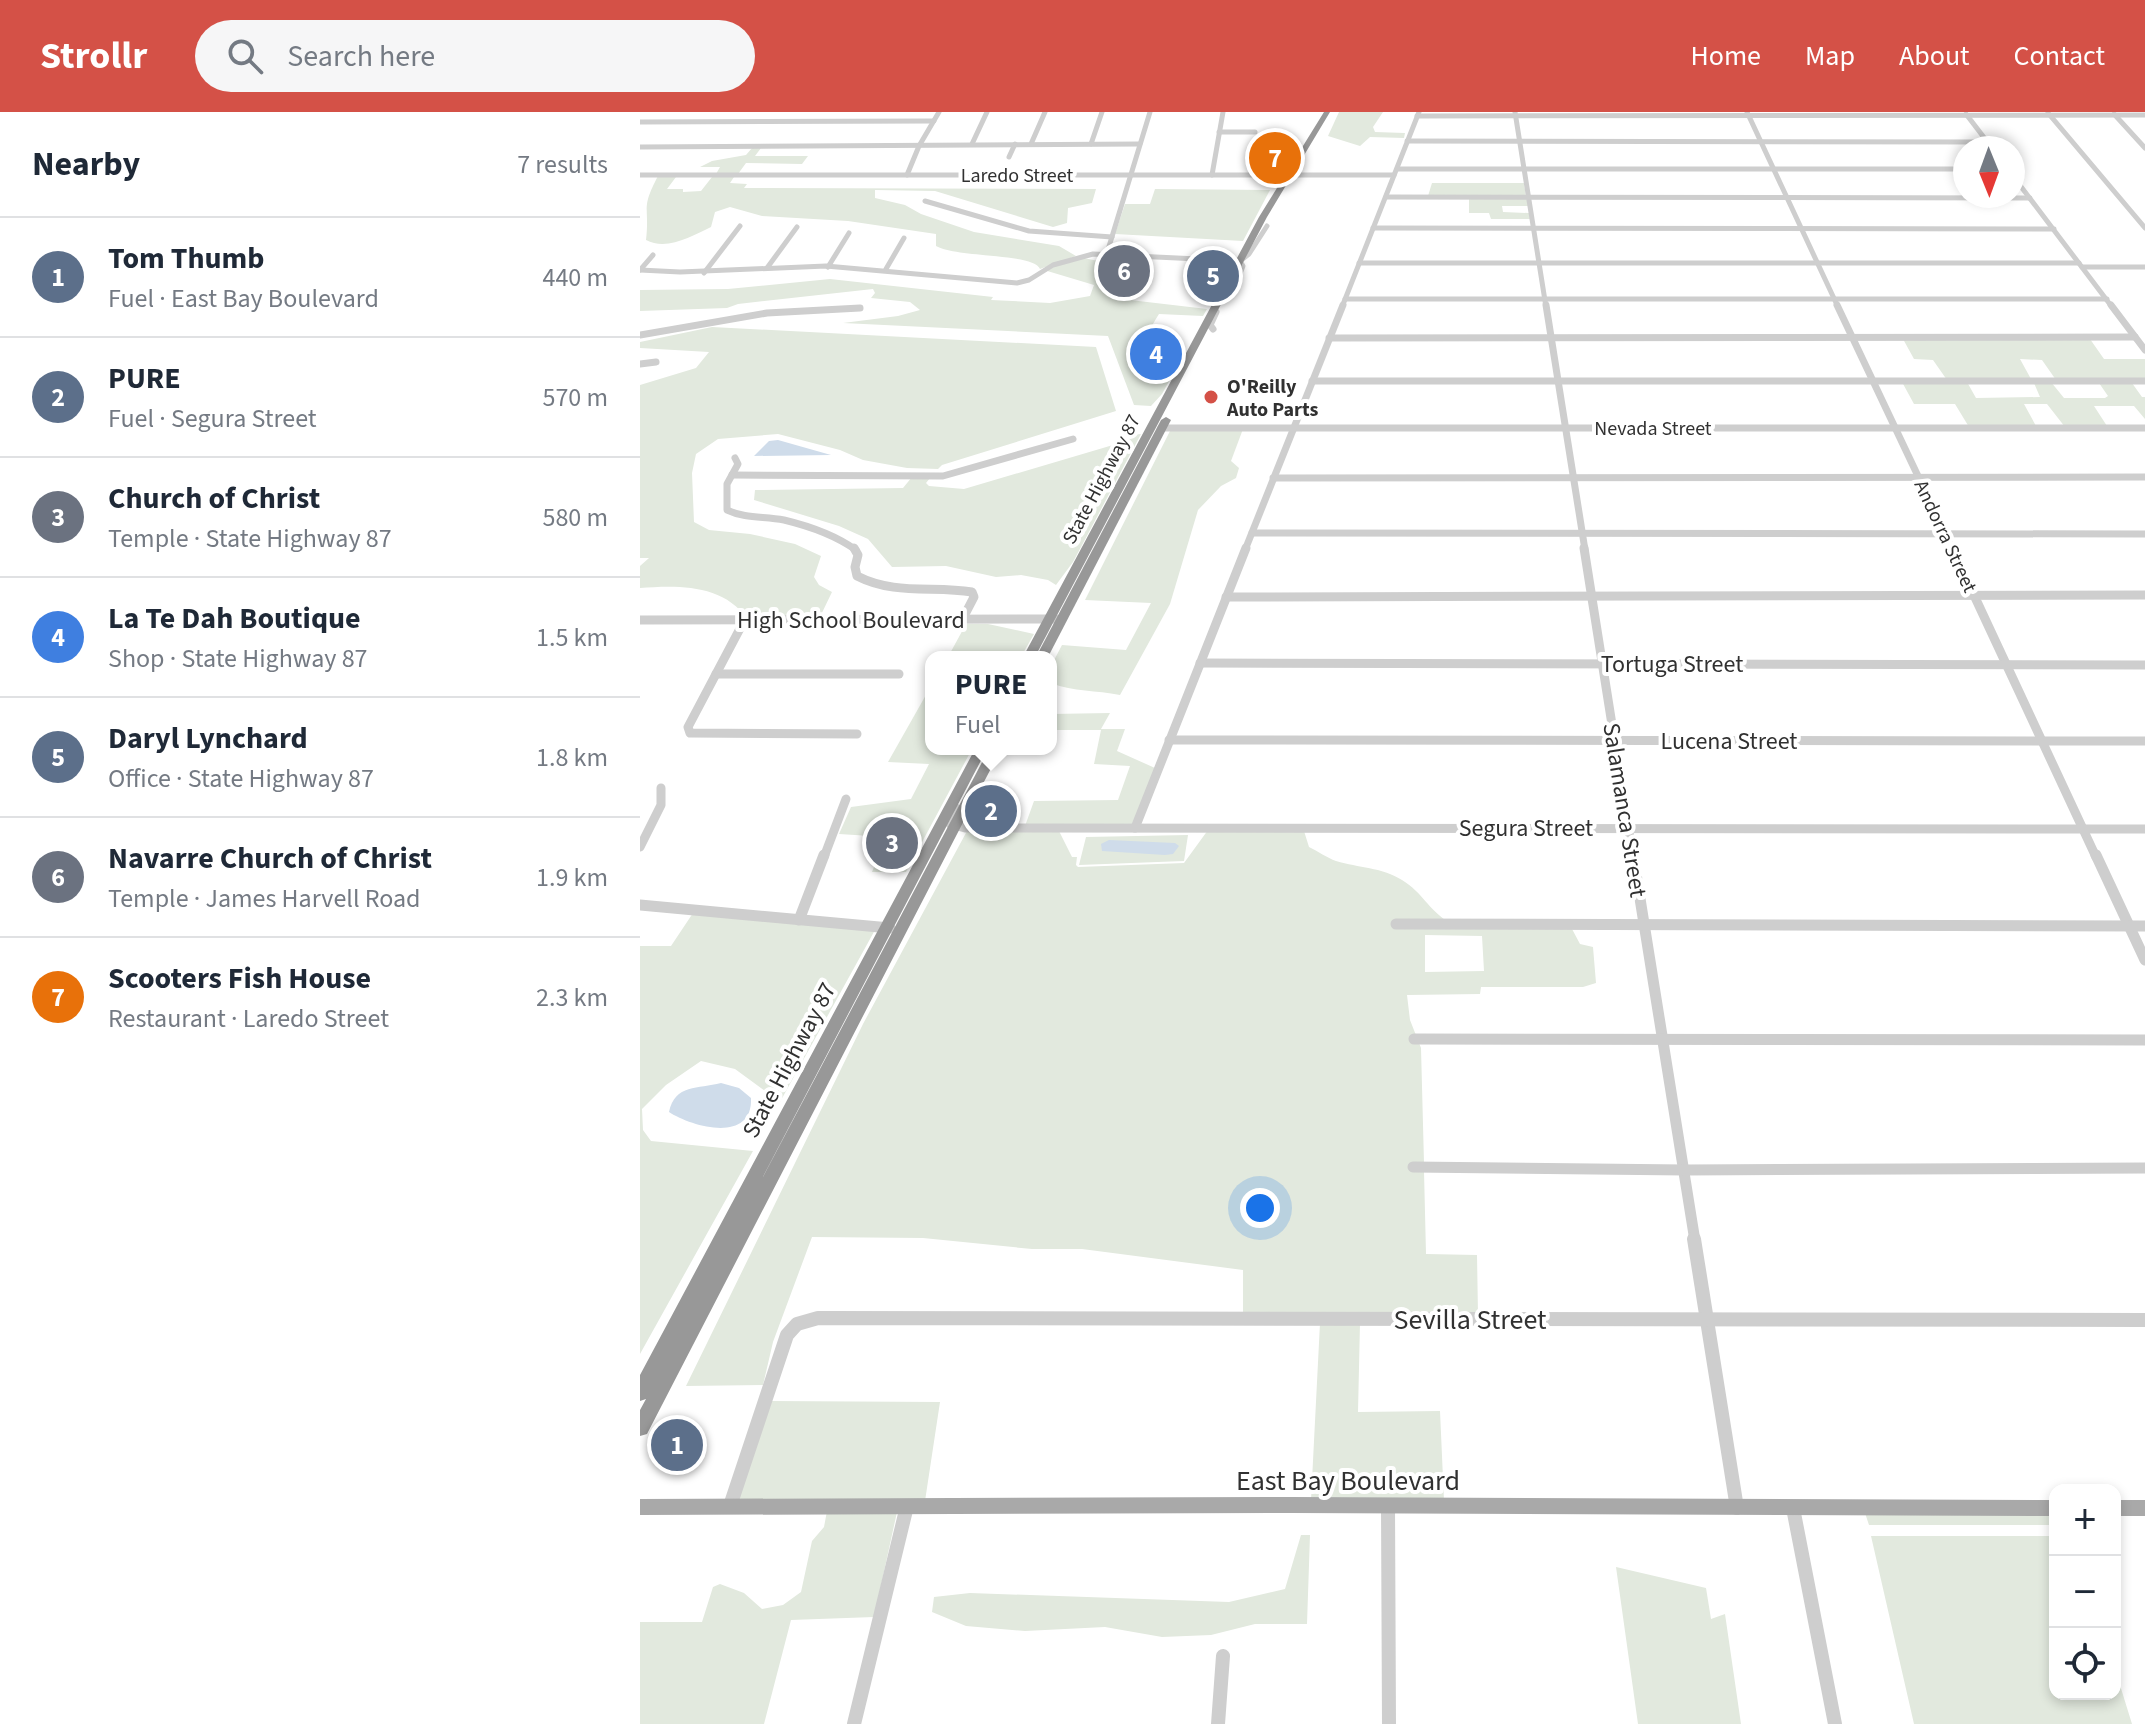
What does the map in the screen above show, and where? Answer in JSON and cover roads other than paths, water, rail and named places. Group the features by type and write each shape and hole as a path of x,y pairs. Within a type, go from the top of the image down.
{"highway":[{"name":"State Highway 87","path":"1032,651 1177,379 1228,292 1240,261 1327,112"},
{"path":"1045,651 1213,329 1228,292 1267,226 1292,175 1334,112"},
{"name":"State Highway 87","path":"640,1393 894,929 979,755"},
{"path":"640,1428 894,929 992,755"}],"main road":[{"name":"East Bay Boulevard","path":"640,1507 2049,1508"},
{"path":"2121,1508 2145,1508"}],"street":[{"path":"907,175 919,146 939,112"},
{"path":"972,144 987,112"},
{"path":"1031,144 1045,112"},
{"path":"1091,144 1102,112"},
{"path":"1107,253 1150,112"},
{"path":"1212,175 1223,112"},
{"path":"1966,113 1983,136"},
{"path":"1135,828 1418,114 2145,115"},
{"name":"Salamanca Street","path":"1515,114 1737,1508"},
{"name":"Andorra Street","path":"1748,114 2145,960"},
{"path":"2048,114 2145,228"},
{"path":"2114,114 2145,148"},
{"path":"640,122 934,121"},
{"path":"1219,132 1255,132"},
{"path":"1407,141 1953,142"},
{"path":"1009,157 1015,144"},
{"path":"640,147 1140,144"},
{"name":"Laredo Street","path":"640,175 1292,175 1524,169 1953,169"},
{"path":"2025,192 2145,350"},
{"path":"1386,197 2030,198"},
{"path":"925,201 1029,231 1112,237"},
{"path":"704,273 740,226"},
{"path":"640,270 704,273 767,268 886,269 1017,283 1029,280 1041,270 1070,258 1107,253 1240,261 1249,254 1267,226"},
{"path":"767,268 797,227"},
{"path":"1373,228 2054,229"},
{"path":"828,267 849,233"},
{"path":"886,269 904,238"},
{"path":"640,270 653,255"},
{"path":"1359,263 2145,267"},
{"path":"1345,299 2107,299"},
{"path":"640,335 767,313 860,308"},
{"path":"1329,338 2135,337"},
{"path":"640,364 656,362"},
{"path":"1117,491 1128,479 1153,432 1161,428 1161,417 1175,390 1177,379"},
{"path":"1312,381 2145,381"},
{"name":"Nevada Street","path":"1161,428 2145,428"},
{"path":"732,475 943,476 1073,439"},
{"path":"735,458 738,464 727,484 726,504 734,514 783,520 822,531 855,549 857,576 876,586 896,590 972,592 974,597 962,620"},
{"path":"1273,478 2145,477"},
{"path":"1252,533 2145,534"},
{"path":"1226,597 2145,595"},
{"name":"High School Boulevard","path":"640,620 1062,619"},
{"path":"744,621 688,727 689,732 857,734"},
{"name":"Tortuga Street","path":"1200,663 2145,665"},
{"path":"716,674 899,674"},
{"name":"Lucena Street","path":"1169,740 2145,741"},
{"path":"954,827 950,820 979,755"},
{"path":"640,847 661,805 661,788"},
{"path":"799,920 846,799"},
{"name":"Segura Street","path":"954,827 2145,829"},
{"path":"640,905 894,929"},
{"path":"1396,924 2145,926"},
{"path":"1414,1039 2145,1040"},
{"path":"1413,1167 1685,1170 2145,1168"},
{"name":"Sevilla Street","path":"730,1506 787,1335 797,1324 818,1318 2145,1320"},
{"path":"854,1724 907,1506"},
{"path":"1388,1506 1389,1724"},
{"path":"1793,1508 1835,1724"},
{"path":"1218,1724 1223,1656"}],"water":[{"path":"778,440 831,455 754,456 769,441"},
{"path":"1109,840 1175,843 1179,846 1173,854 1165,855 1102,851 1101,844"},
{"path":"721,1083 739,1088 751,1098 749,1112 742,1122 719,1128 692,1123 669,1112 676,1096 682,1092"}],"place":[{"name":"Scooters Fish House","path":"1275,158"},
{"name":"Navarre Church of Christ","path":"1124,271"},
{"name":"Daryl Lynchard","path":"1213,276"},
{"name":"La Te Dah Boutique","path":"1156,354"},
{"name":"O'Reilly Auto Parts","path":"1211,397"},
{"name":"PURE","path":"991,811"},
{"name":"Church of Christ","path":"892,843"},
{"name":"Tom Thumb","path":"677,1445"}]}
